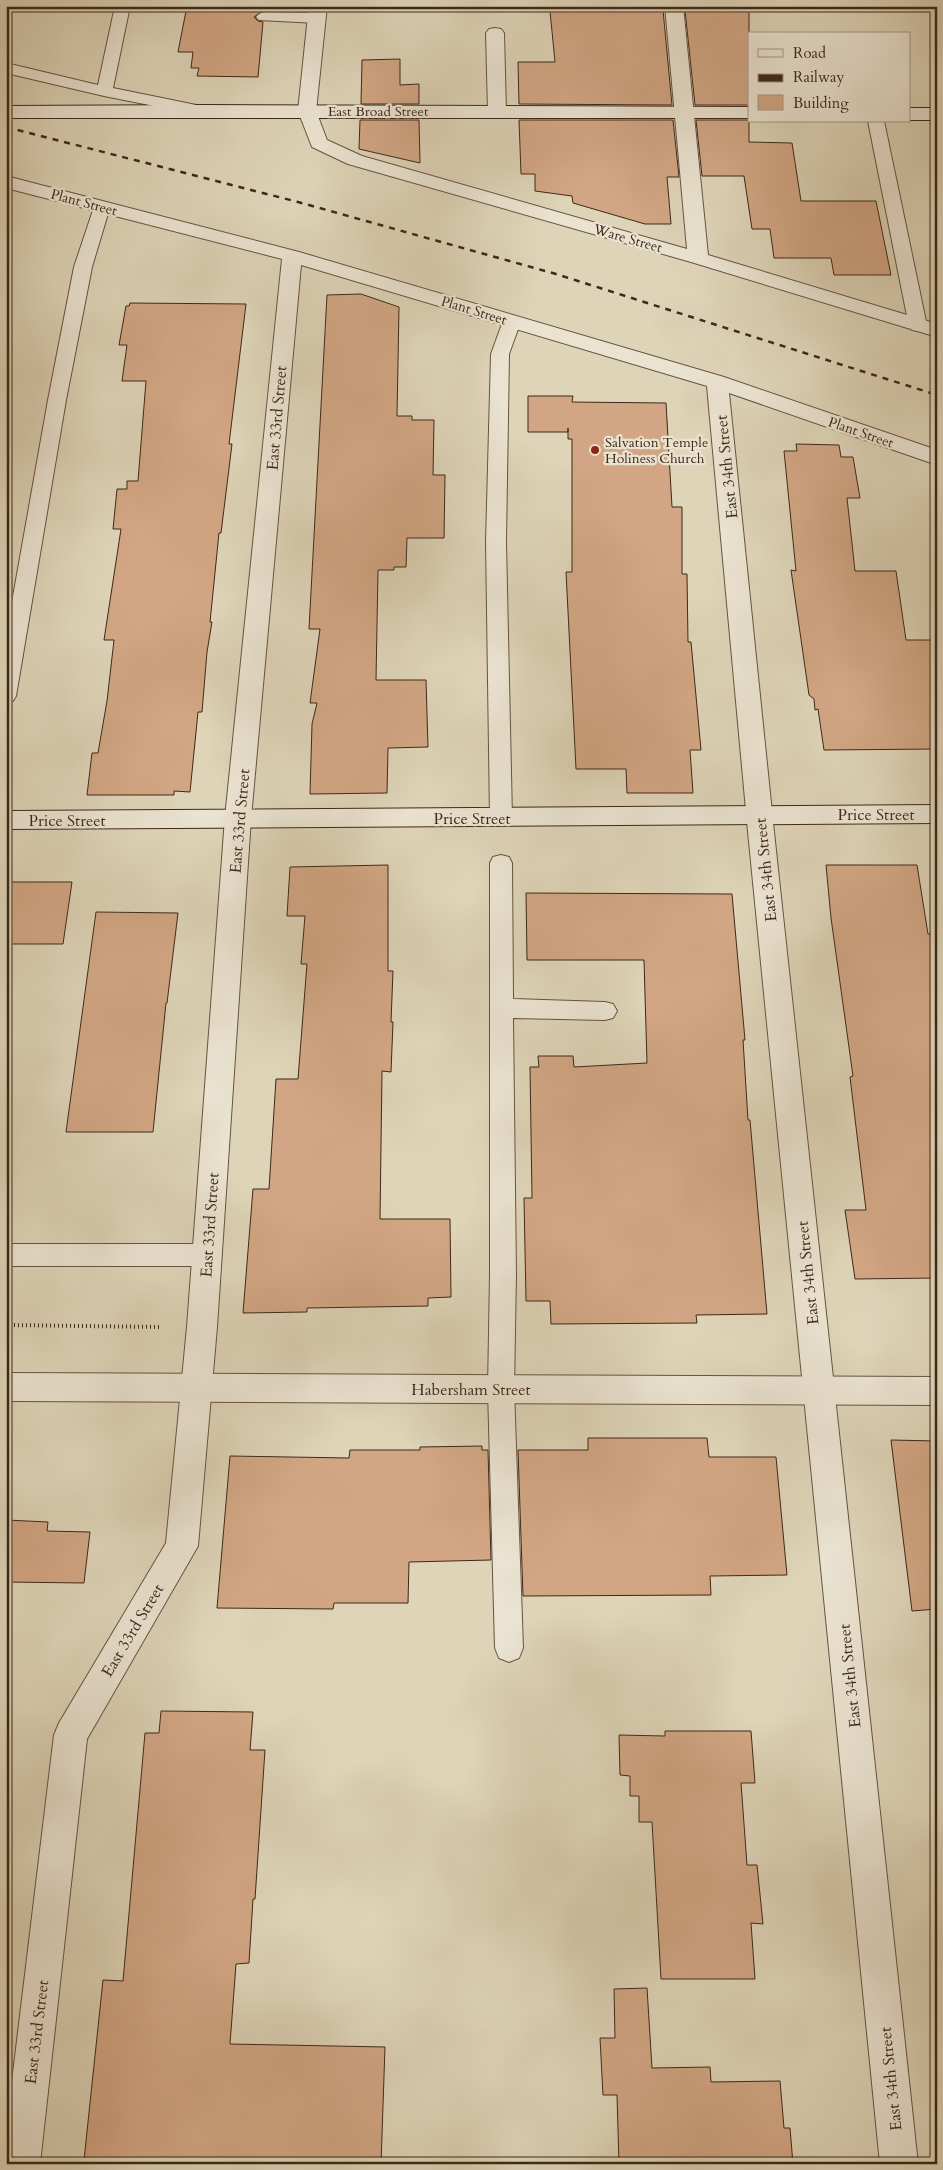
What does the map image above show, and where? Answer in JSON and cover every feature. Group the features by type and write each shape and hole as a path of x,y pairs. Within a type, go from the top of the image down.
{"street":[{"path":"674,6 698,258"},
{"path":"307,111 318,12"},
{"path":"495,33 497,112"},
{"name":"East Broad Street","path":"6,112 205,110 748,113"},
{"name":"Ware Street","path":"307,111 319,143 355,160 698,258 937,331"},
{"path":"910,114 937,114"},
{"name":"Plant Street","path":"6,182 292,256 512,321 717,382 937,458"},
{"name":"East 33rd Street","path":"21,2164 71,1735 182,1546 197,1387 238,818 292,256"},
{"name":"East 34th Street","path":"717,382 759,815 899,2164"},
{"name":"Price Street","path":"6,820 937,814"},
{"name":"Habersham Street","path":"6,1387 937,1391"}],"lane":[{"path":"104,91 123,6"},
{"path":"264,17 318,12"},
{"path":"6,68 104,91 205,110"},
{"path":"876,122 918,326"},
{"path":"6,696 57,400 83,267 102,207"},
{"path":"501,818 496,542 500,354 512,321"},
{"path":"501,864 503,1265 501,1389 509,1648"},
{"path":"501,1008 605,1011"},
{"path":"6,1255 207,1255"}],"path":[{"path":"6,1325 164,1327"}],"building":[{"path":"705,7 749,8 748,105 695,105 685,10 705,10"},
{"path":"199,8 265,9 254,17 258,21 263,22 258,77 197,76 199,68 191,68 193,52 178,52 186,11 198,11"},
{"path":"663,10 672,105 519,104 518,62 555,62 550,11"},
{"path":"400,59 400,85 419,84 419,104 361,104 362,60"},
{"path":"360,120 419,120 420,163 359,149"},
{"path":"519,120 673,120 679,177 667,177 671,224 645,224 573,203 572,196 535,191 535,174 521,174"},
{"path":"696,120 748,120 749,142 792,143 801,201 876,201 891,275 834,275 831,258 774,258 770,229 752,229 744,176 702,176"},
{"path":"361,294 399,307 397,416 412,416 412,420 434,420 433,475 445,475 444,538 407,538 406,567 394,567 394,570 378,570 376,680 426,680 428,747 388,748 387,793 310,794 312,724 317,703 310,703 320,629 309,629 327,295"},
{"path":"130,303 246,304 229,444 232,444 221,533 219,533 202,712 198,712 190,792 174,791 174,795 87,795 92,753 98,753 107,701 114,640 104,640 121,529 113,529 117,489 127,489 127,481 138,481 146,381 122,381 127,345 119,345 126,306 129,306"},
{"path":"528,396 573,396 572,402 666,403 672,507 682,507 682,574 687,574 688,642 691,642 701,750 690,750 693,793 627,793 626,769 576,769 566,572 572,572 572,439 568,439 568,432 528,432"},
{"path":"796,444 839,445 841,457 853,457 860,498 847,498 855,571 896,571 906,640 937,640 937,749 824,750 818,709 815,710 814,699 809,695 791,570 796,571 784,451 797,451"},
{"path":"388,865 388,971 393,971 391,1022 393,1022 391,1072 382,1071 380,1219 450,1219 451,1297 428,1298 428,1306 307,1308 307,1312 243,1313 253,1189 269,1189 276,1079 298,1079 307,964 301,964 305,916 287,916 290,867"},
{"path":"826,865 917,865 928,934 937,934 937,1278 855,1279 845,1210 866,1210 850,1077 853,1076 831,918"},
{"path":"6,882 72,882 63,944 6,944"},
{"path":"526,893 732,894 745,1040 743,1040 748,1120 750,1120 767,1314 696,1315 697,1323 551,1324 550,1301 526,1301 524,1198 532,1198 530,1067 539,1067 538,1056 573,1056 574,1067 647,1063 644,960 527,960"},
{"path":"96,912 178,913 166,1003 153,1132 66,1132"},
{"path":"588,1438 707,1438 709,1457 776,1457 787,1575 710,1576 711,1595 523,1596 518,1450 588,1450"},
{"path":"891,1440 937,1441 937,1609 912,1611"},
{"path":"482,1446 482,1450 488,1450 491,1560 409,1562 408,1603 334,1603 333,1609 217,1608 230,1456 349,1458 350,1450 420,1450 420,1447"},
{"path":"6,1520 48,1522 47,1531 90,1532 84,1583 6,1582"},
{"path":"161,1711 253,1712 250,1750 265,1750 249,1963 236,1964 230,2044 385,2047 381,2164 180,2164 180,2162 84,2160 103,1980 123,1981 145,1733 159,1733"},
{"path":"665,1731 751,1731 755,1783 741,1783 747,1865 757,1865 763,1924 751,1923 755,1979 661,1979 652,1822 639,1822 639,1796 630,1796 630,1776 620,1775 619,1735 665,1736"},
{"path":"647,1988 652,2068 710,2067 711,2082 780,2081 784,2128 790,2128 793,2164 619,2164 617,2095 603,2095 600,2038 615,2038 614,1989"}],"railway":[{"path":"6,127 298,202 556,274 937,395"}],"place":[{"name":"Salvation Temple Holiness Church","path":"595,450"}]}
